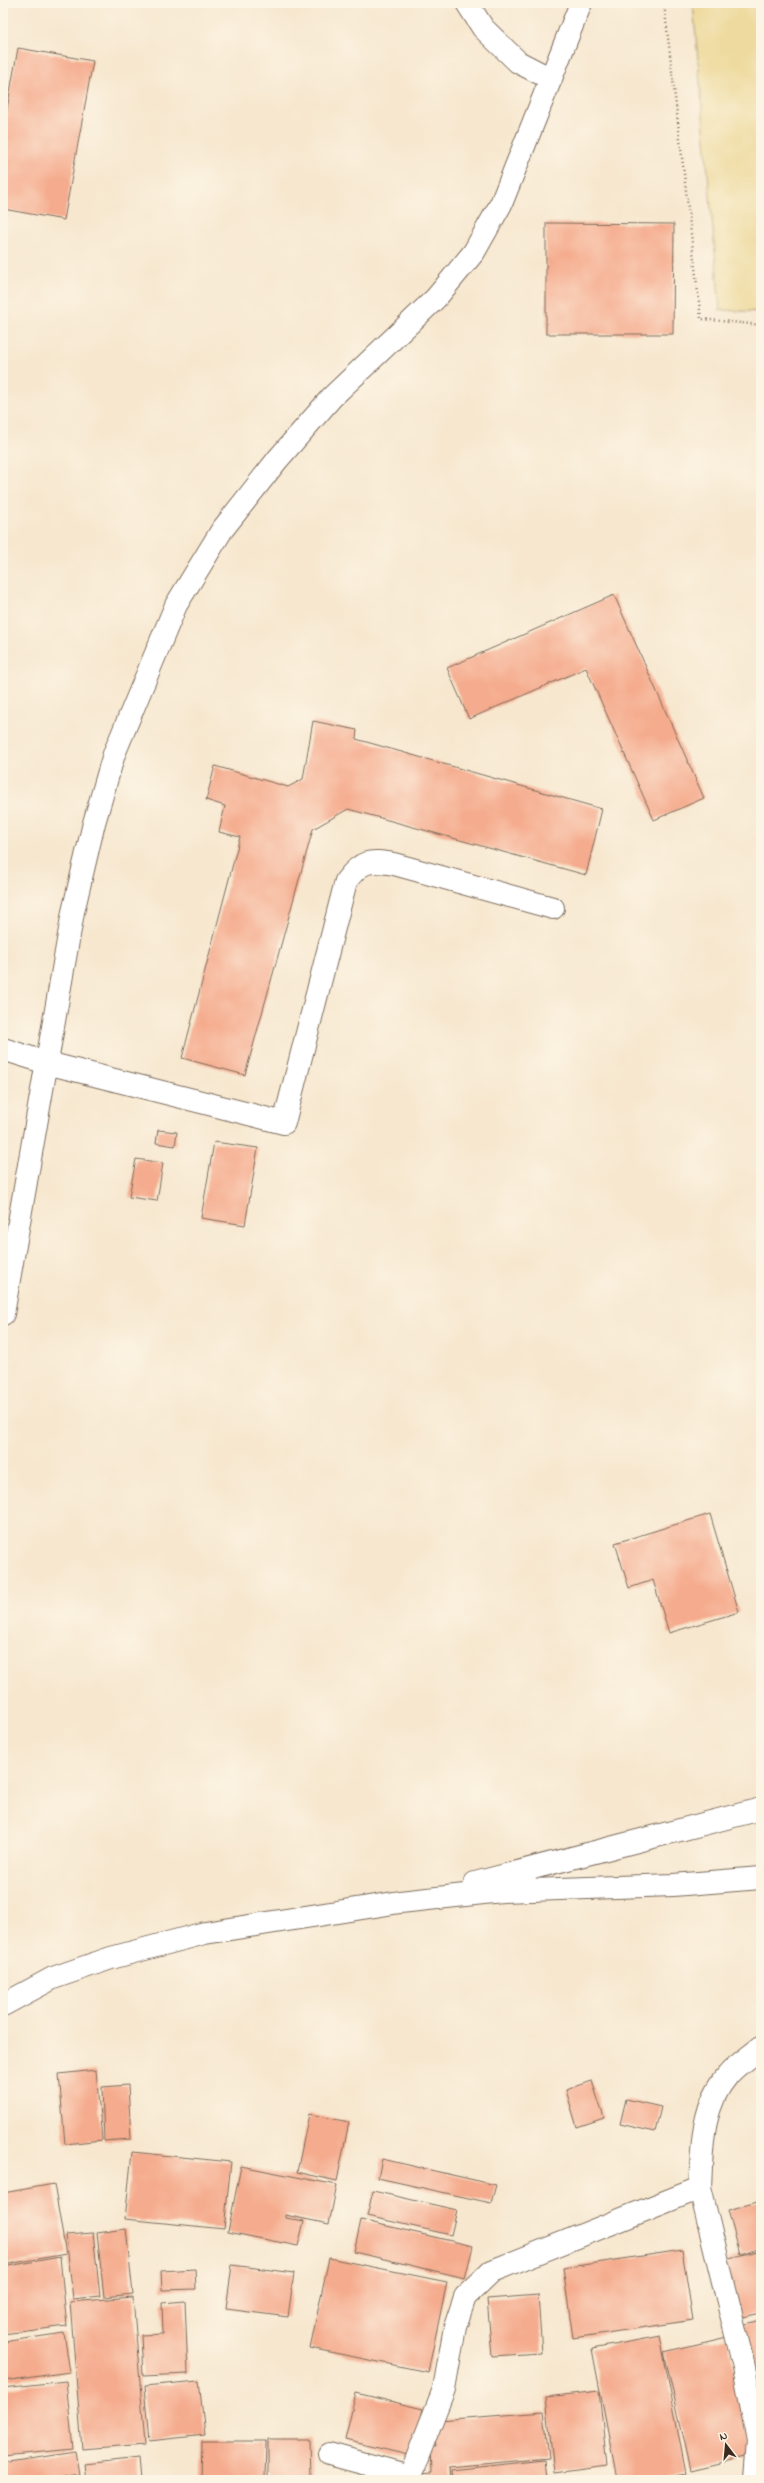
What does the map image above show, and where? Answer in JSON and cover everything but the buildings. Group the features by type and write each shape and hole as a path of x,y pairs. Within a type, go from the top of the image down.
{"street":[{"path":"467,3 483,28 518,62 551,79"},
{"path":"3,1314 73,912 94,823 114,754 176,605 222,530 278,459 332,397 436,298 474,252 501,204 581,3"},
{"path":"3,1049 47,1063 284,1123 346,881 357,867 372,861 394,864 553,908"},
{"path":"400,1902 761,1809"},
{"path":"3,2005 53,1978 111,1958 205,1933 400,1902 502,1891 673,1885 761,1878"},
{"path":"755,2480 758,2441 744,2368 700,2188 702,2134 714,2100 728,2075 761,2047"},
{"path":"329,2454 409,2478 444,2389 455,2327 465,2297 492,2271 700,2188"}],"path":[{"path":"664,3 701,319 761,325"}],"sand":[{"path":"693,3 761,3 761,312 720,310"}]}
